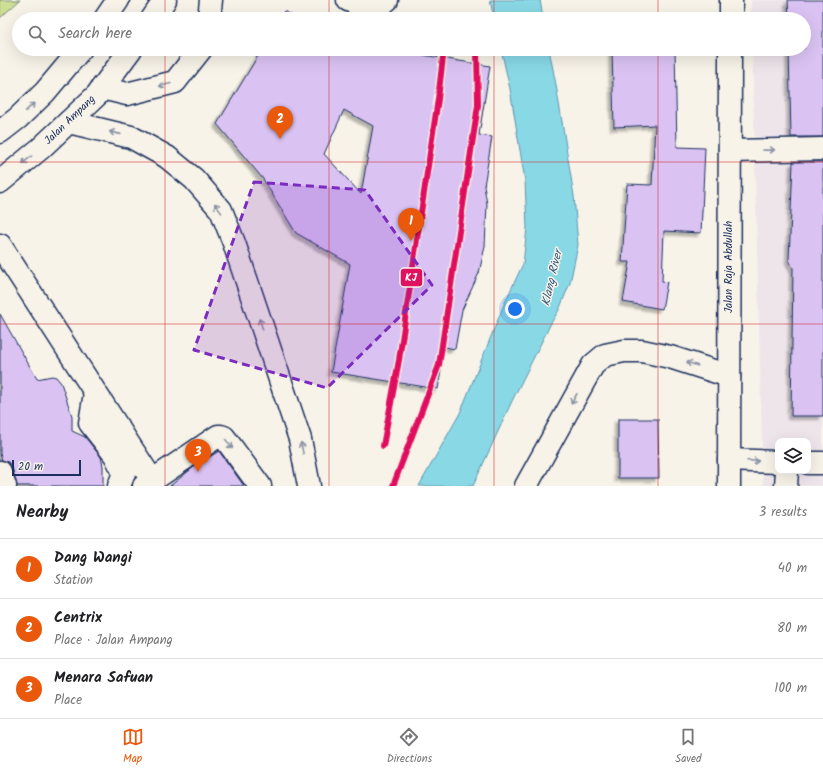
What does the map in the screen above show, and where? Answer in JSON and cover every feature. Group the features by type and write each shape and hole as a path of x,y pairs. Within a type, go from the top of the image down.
{"main road":[{"path":"110,12 118,0"},
{"path":"157,12 165,0"},
{"path":"210,12 212,0"},
{"path":"348,0 371,9 381,6 387,0"},
{"path":"730,12 731,0"},
{"path":"0,132 18,118 45,92 75,56"},
{"name":"Jalan Ampang","path":"0,182 41,148 89,103 126,56"},
{"path":"102,88 126,94 175,82 195,56"},
{"name":"Jalan Raja Abdullah","path":"729,486 730,56"},
{"path":"69,122 131,137 167,156 194,179 221,210 234,243 300,439 309,486"},
{"path":"730,151 823,149"},
{"path":"0,245 95,393 148,483 218,436 221,436 224,437 260,486"},
{"path":"526,486 593,365 605,355 624,351 642,350 670,357 729,376"},
{"path":"95,393 89,429 114,455 124,473 119,486"},
{"path":"729,460 775,462"},
{"path":"811,463 823,463"},
{"path":"0,472 5,486"},
{"path":"786,486 787,474"}],"highlighted area":[{"path":"254,182 365,190 432,285 327,388 194,350"}],"shaded area":[{"path":"751,0 823,0 823,486 763,486 752,56 811,56 811,12 751,12"}],"green space":[{"path":"0,0 20,0 0,18"}],"water":[{"path":"490,0 540,0 542,12 493,12"},
{"name":"Klang River","path":"503,56 550,56 574,196 578,245 570,283 559,310 512,401 473,486 419,486 460,413 505,302 523,264 527,228 525,181 510,89"}],"building":[{"path":"788,0 823,0 823,137 791,137 789,56 811,56 811,12 789,12"},
{"path":"258,56 429,56 490,66 479,135 492,137 484,186 487,204 485,246 479,273 462,310 455,349 445,347 438,389 331,372 350,264 296,233 263,179 217,124","holes":["344,110 373,126 361,194 324,154"]},
{"path":"612,56 675,56 677,147 705,148 701,233 664,231 662,281 667,282 662,309 623,302 630,262 622,262 627,184 652,185 655,125 614,127"},
{"path":"793,162 823,162 823,416 791,416 793,268 789,260"},
{"path":"0,314 37,379 52,376 56,377 61,383 72,416 72,431 85,437 101,457 103,466 103,486 17,486 12,467 8,462 2,460 0,454"},
{"path":"618,419 658,419 659,478 618,478"},
{"path":"219,451 244,486 170,486 195,466"}],"transit line":[{"name":"KJ","path":"383,446 399,360 443,56"},
{"name":"KJ","path":"393,486 439,365 478,105 477,56"}],"place":[{"name":"Centrix","path":"280,139"},
{"name":"Dang Wangi","path":"411,241"},
{"name":"Menara Safuan","path":"198,472"}]}
